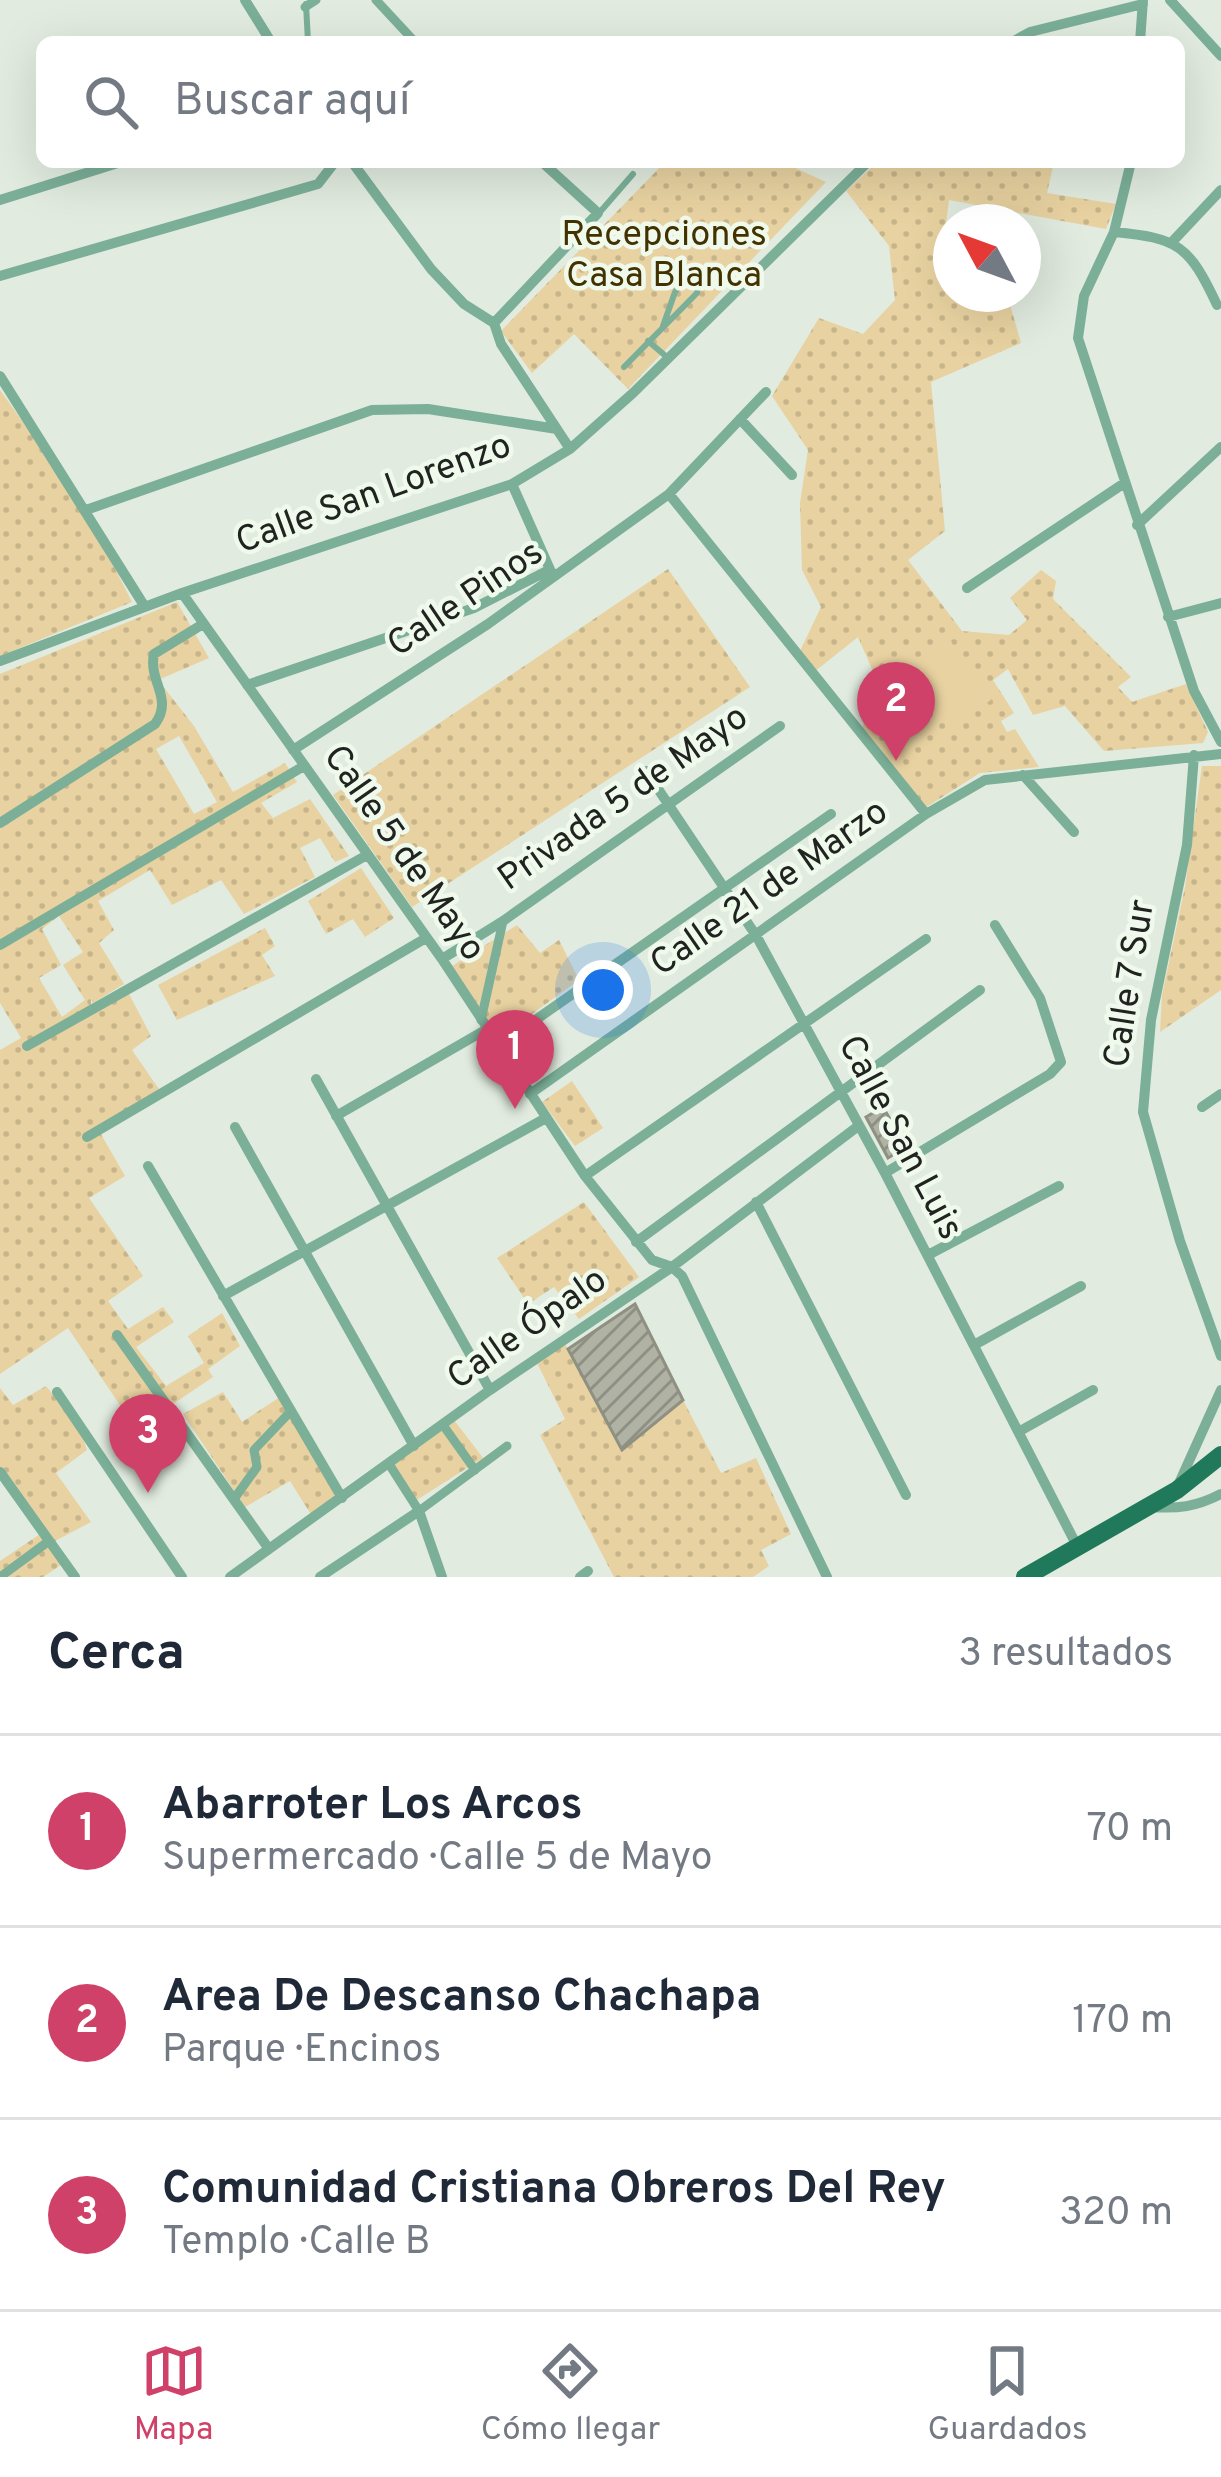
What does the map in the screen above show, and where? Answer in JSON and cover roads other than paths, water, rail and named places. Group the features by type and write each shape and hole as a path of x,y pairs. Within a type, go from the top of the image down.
{"main road":[{"path":"1025,1577 1177,1490 1221,1455"}],"street":[{"path":"245,0 267,36"},
{"path":"376,0 409,36"},
{"path":"1170,0 1221,56"},
{"path":"1023,36 1143,2 1140,36"},
{"path":"0,200 103,168"},
{"path":"0,276 318,184 330,168"},
{"path":"356,168 431,269 464,304 494,323 501,344 570,449"},
{"path":"494,323 598,213 549,168"},
{"name":"Calle San Lorenzo","path":"0,661 182,593 512,484 570,449 862,168"},
{"path":"1130,168 1114,232 1084,296 1078,338 1194,692 1221,742"},
{"path":"1172,242 1221,190"},
{"path":"1114,232 1172,242 1204,278 1217,305"},
{"path":"0,376 145,607"},
{"name":"Calle Pinos","path":"293,750 668,494 766,392"},
{"path":"86,510 372,410 428,409 556,429"},
{"path":"740,418 792,475"},
{"path":"1137,526 1221,447"},
{"path":"247,686 474,608 552,574 512,484"},
{"path":"967,588 1123,484"},
{"path":"668,494 926,814"},
{"name":"Calle 5 de Mayo","path":"182,593 442,959 585,1176 652,1260 682,1276 827,1577"},
{"path":"1168,617 1221,603"},
{"path":"0,823 155,724 165,711 165,699 154,680 154,654 203,624"},
{"name":"Privada 5 de Mayo","path":"442,959 780,726"},
{"name":"Calle 21 de Marzo","path":"530,1094 926,814 985,780 1221,754"},
{"name":"Calle 7 Sur","path":"1194,755 1187,845 1150,1019 1144,1112 1180,1241 1221,1356"},
{"path":"0,945 304,766"},
{"name":"Calle San Luis","path":"646,771 757,937 928,1255 1076,1546"},
{"path":"1023,776 1074,832"},
{"path":"498,1046 831,814"},
{"path":"27,1046 367,855"},
{"path":"336,1116 484,1025 503,921"},
{"path":"885,1173 1050,1074 1061,1062 1040,998 995,925"},
{"path":"86,1137 426,938"},
{"path":"585,1176 926,939"},
{"path":"636,1242 980,990"},
{"path":"316,1079 490,1390"},
{"path":"1202,1107 1221,1094"},
{"path":"223,1296 546,1118"},
{"path":"235,1127 414,1446"},
{"name":"Calle Ópalo","path":"230,1577 490,1390 672,1267 857,1127"},
{"path":"148,1166 342,1498"},
{"path":"928,1255 1059,1186"},
{"path":"756,1202 906,1495"},
{"path":"974,1345 1081,1286"},
{"path":"117,1335 269,1549"},
{"path":"1020,1431 1093,1390"},
{"path":"1177,1490 1221,1390"},
{"path":"57,1393 182,1577"},
{"path":"234,1499 257,1467 254,1450 291,1411"},
{"path":"443,1425 476,1470"},
{"path":"320,1577 508,1446"},
{"path":"389,1464 418,1511 442,1577"},
{"path":"0,1472 75,1577"},
{"path":"1147,1506 1175,1509 1199,1505 1221,1494"},
{"path":"0,1577 49,1540"}],"lane":[{"path":"308,36 310,2"},
{"path":"598,213 633,174"},
{"path":"624,368 699,290 691,278 675,292 663,326"},
{"path":"648,341 668,358"}],"place":[{"name":"Area De Descanso Chachapa","path":"896,761"},
{"name":"Abarroter Los Arcos","path":"515,1109"},
{"name":"Comunidad Cristiana Obreros Del Rey","path":"148,1493"}],"park label":[{"name":"Recepciones Casa Blanca","path":"664,256"}]}
